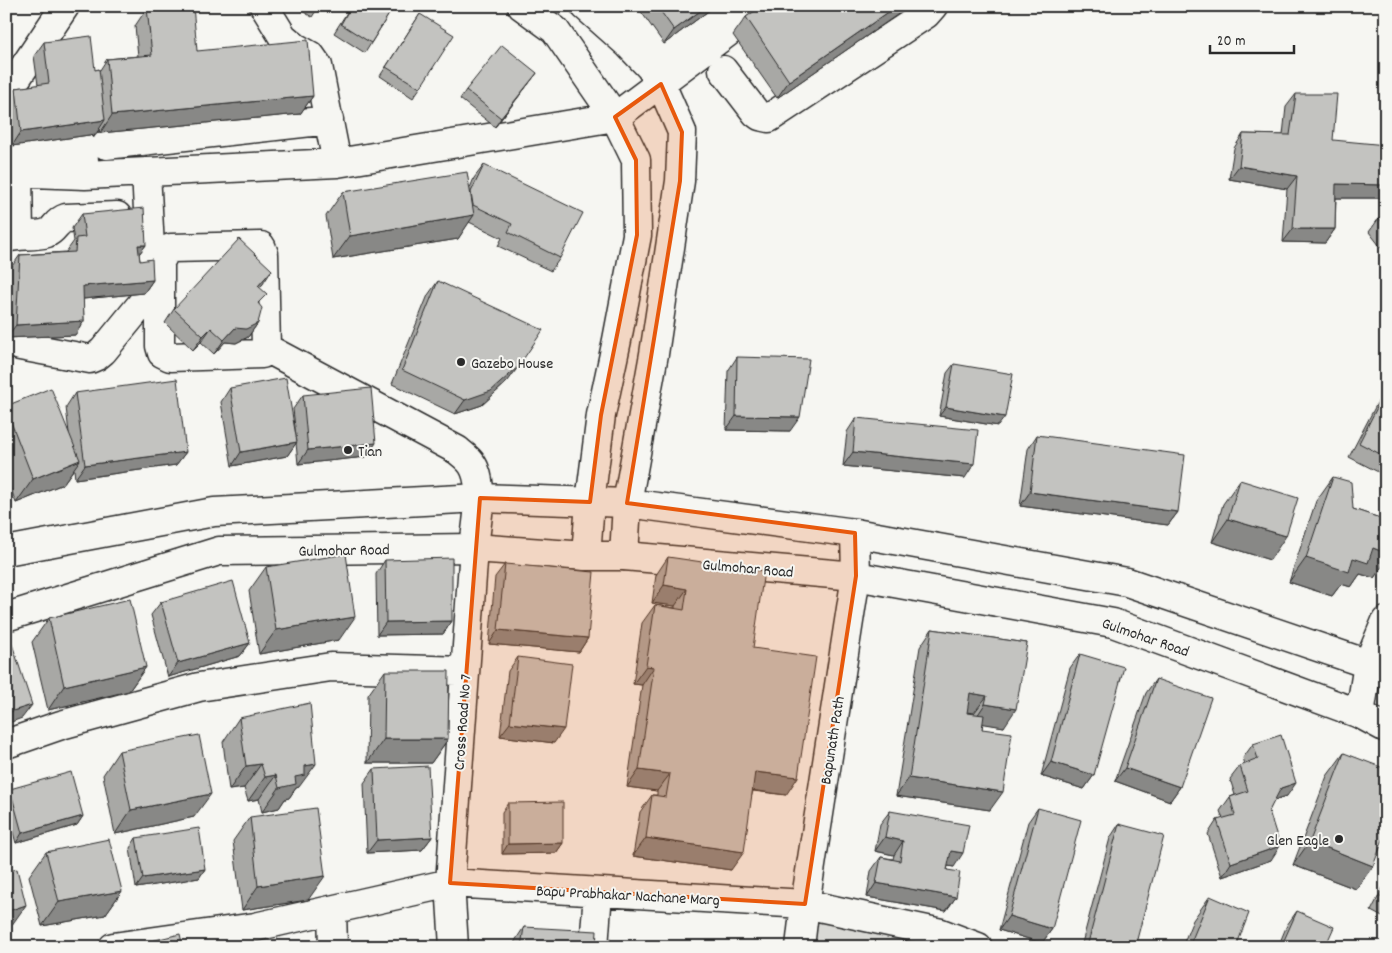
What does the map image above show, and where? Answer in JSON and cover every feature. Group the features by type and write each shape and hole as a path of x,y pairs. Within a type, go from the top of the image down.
{"street":[{"path":"6,94 65,6"},
{"path":"264,6 283,37 295,47 311,56 318,66 337,163"},
{"path":"522,6 555,30 615,117 636,160 637,235 601,415 590,502 586,556"},
{"path":"585,6 658,70 680,67 764,6"},
{"path":"619,6 658,70 682,132 680,181 654,354 627,503 624,556"},
{"path":"148,216 66,218 60,220 53,230 46,233 13,237 10,166 85,175 337,163 615,117 658,70 730,6"},
{"path":"723,70 756,114 769,118 926,14 933,6"},
{"path":"106,146 328,120"},
{"path":"214,133 215,168"},
{"path":"6,338 20,346 90,359 103,351 144,302 152,286 146,172"},
{"path":"260,246 264,254 266,348 262,354 256,355 170,357 162,353 160,346 160,262 166,250 260,246"},
{"name":"Cross Road No 7","path":"266,348 456,450 470,461 475,470 480,498 474,548 450,883 454,947"},
{"path":"6,551 214,512 480,498 627,503 855,533 1127,582 1377,669"},
{"name":"Bapunath Path","path":"800,947 856,576 855,533"},
{"name":"Gulmohar Road","path":"6,617 219,551 474,548 586,556 624,556 856,576 1113,622 1360,714 1386,728"},
{"path":"1360,714 1377,669 1386,621"},
{"path":"6,744 61,725 199,687 331,667 465,671"},
{"name":"Bapu Prabhakar Nachane Marg","path":"113,947 255,927 450,883 805,904 941,933 978,947"},
{"path":"594,947 598,892"},
{"path":"332,910 334,947"}],"highlighted area":[{"path":"661,84 682,132 680,181 627,503 855,533 856,576 805,904 450,883 480,498 590,502 601,415 637,235 636,160 615,117"}],"shaded area":[{"path":"810,913 954,947 806,947"}],"building":[{"path":"193,6 197,51 308,40 313,96 112,115 107,59 152,55 147,8"},
{"path":"351,6 394,6 371,43 341,24"},
{"path":"657,6 707,6 674,30"},
{"path":"762,6 897,6 789,81 746,17"},
{"path":"420,14 454,35 420,88 386,67"},
{"path":"91,36 95,70 99,69 105,120 21,132 16,88 49,83 44,42"},
{"path":"502,45 537,73 501,118 466,90"},
{"path":"1296,94 1337,94 1333,140 1386,145 1386,185 1336,184 1335,229 1293,229 1297,176 1239,166 1243,134 1290,135"},
{"path":"484,165 583,213 560,258 508,232 512,224 473,205 471,192"},
{"path":"467,172 474,215 350,236 343,192"},
{"path":"144,208 146,245 138,245 140,261 152,259 153,280 83,286 84,321 16,325 20,255 75,252 76,238 85,237 82,214"},
{"path":"1386,213 1386,227 1379,218"},
{"path":"239,239 272,270 258,286 267,294 258,303 262,308 258,323 246,329 235,328 224,340 211,328 203,336 174,309"},
{"name":"Gazebo House","path":"438,281 543,330 518,367 491,391 465,400 402,370"},
{"path":"737,357 809,359 800,417 736,416"},
{"path":"954,364 1013,374 1005,417 946,407"},
{"path":"286,378 297,442 241,452 230,388"},
{"path":"177,379 186,452 85,465 75,393"},
{"path":"51,388 80,460 33,479 6,406"},
{"path":"371,388 376,443 308,450 303,395"},
{"path":"1386,390 1386,457 1359,443"},
{"path":"856,418 978,430 974,464 853,452"},
{"path":"1037,435 1185,455 1178,512 1030,492"},
{"path":"1333,477 1351,482 1353,509 1386,520 1386,553 1373,548 1368,563 1353,558 1349,572 1306,558"},
{"path":"1240,480 1298,498 1286,536 1228,519"},
{"path":"346,554 355,617 276,630 266,567"},
{"path":"668,557 764,571 753,648 816,657 798,777 755,772 744,852 646,838 652,795 666,797 670,774 639,770 654,667 646,666 655,605 684,610 687,589 664,585"},
{"path":"452,558 452,621 386,622 385,560"},
{"path":"505,564 594,572 588,638 498,630"},
{"path":"233,581 250,643 178,663 161,602"},
{"path":"130,599 146,667 64,686 49,618"},
{"path":"932,629 1027,643 1016,709 985,704 987,696 970,693 967,713 984,715 982,729 1012,733 1003,792 909,778"},
{"path":"12,644 32,705 6,713 6,646"},
{"path":"1080,654 1124,667 1094,775 1051,762"},
{"path":"518,657 572,664 564,729 510,723"},
{"path":"385,671 449,671 448,739 384,739"},
{"path":"1156,679 1211,698 1180,787 1125,768"},
{"path":"310,703 316,764 305,766 305,775 295,777 296,784 279,788 276,775 265,777 261,764 246,766 239,718"},
{"path":"199,735 211,794 131,810 119,751"},
{"path":"1281,735 1296,783 1281,788 1269,811 1280,846 1231,863 1217,820 1235,815 1230,797 1248,791 1240,766 1258,759 1253,744"},
{"name":"Glen Eagle","path":"1344,753 1386,769 1386,832 1373,866 1310,841"},
{"path":"428,766 432,837 377,840 374,769"},
{"path":"71,772 83,816 22,833 10,789"},
{"path":"563,802 563,843 508,844 508,803"},
{"path":"316,808 325,876 258,886 250,817"},
{"path":"1038,808 1081,820 1052,929 1009,916"},
{"path":"890,811 969,825 963,853 951,851 947,870 960,872 956,897 876,883 881,857 900,861 903,841 885,837"},
{"path":"1119,824 1164,836 1135,947 1087,947"},
{"path":"199,828 205,869 143,878 136,838"},
{"path":"109,839 122,891 59,902 46,852"},
{"path":"17,869 26,905 8,911 10,918 6,920 6,872"},
{"path":"1386,887 1386,900 1380,897"},
{"path":"1210,896 1249,913 1236,947 1189,947"},
{"path":"1297,911 1334,927 1325,947 1281,947"},
{"path":"524,927 597,931 596,947 521,947"},
{"path":"180,934 183,947 126,947"}],"place":[{"name":"Gazebo House","path":"461,362"},
{"name":"Tian","path":"348,450"},
{"name":"Glen Eagle","path":"1339,839"}]}
